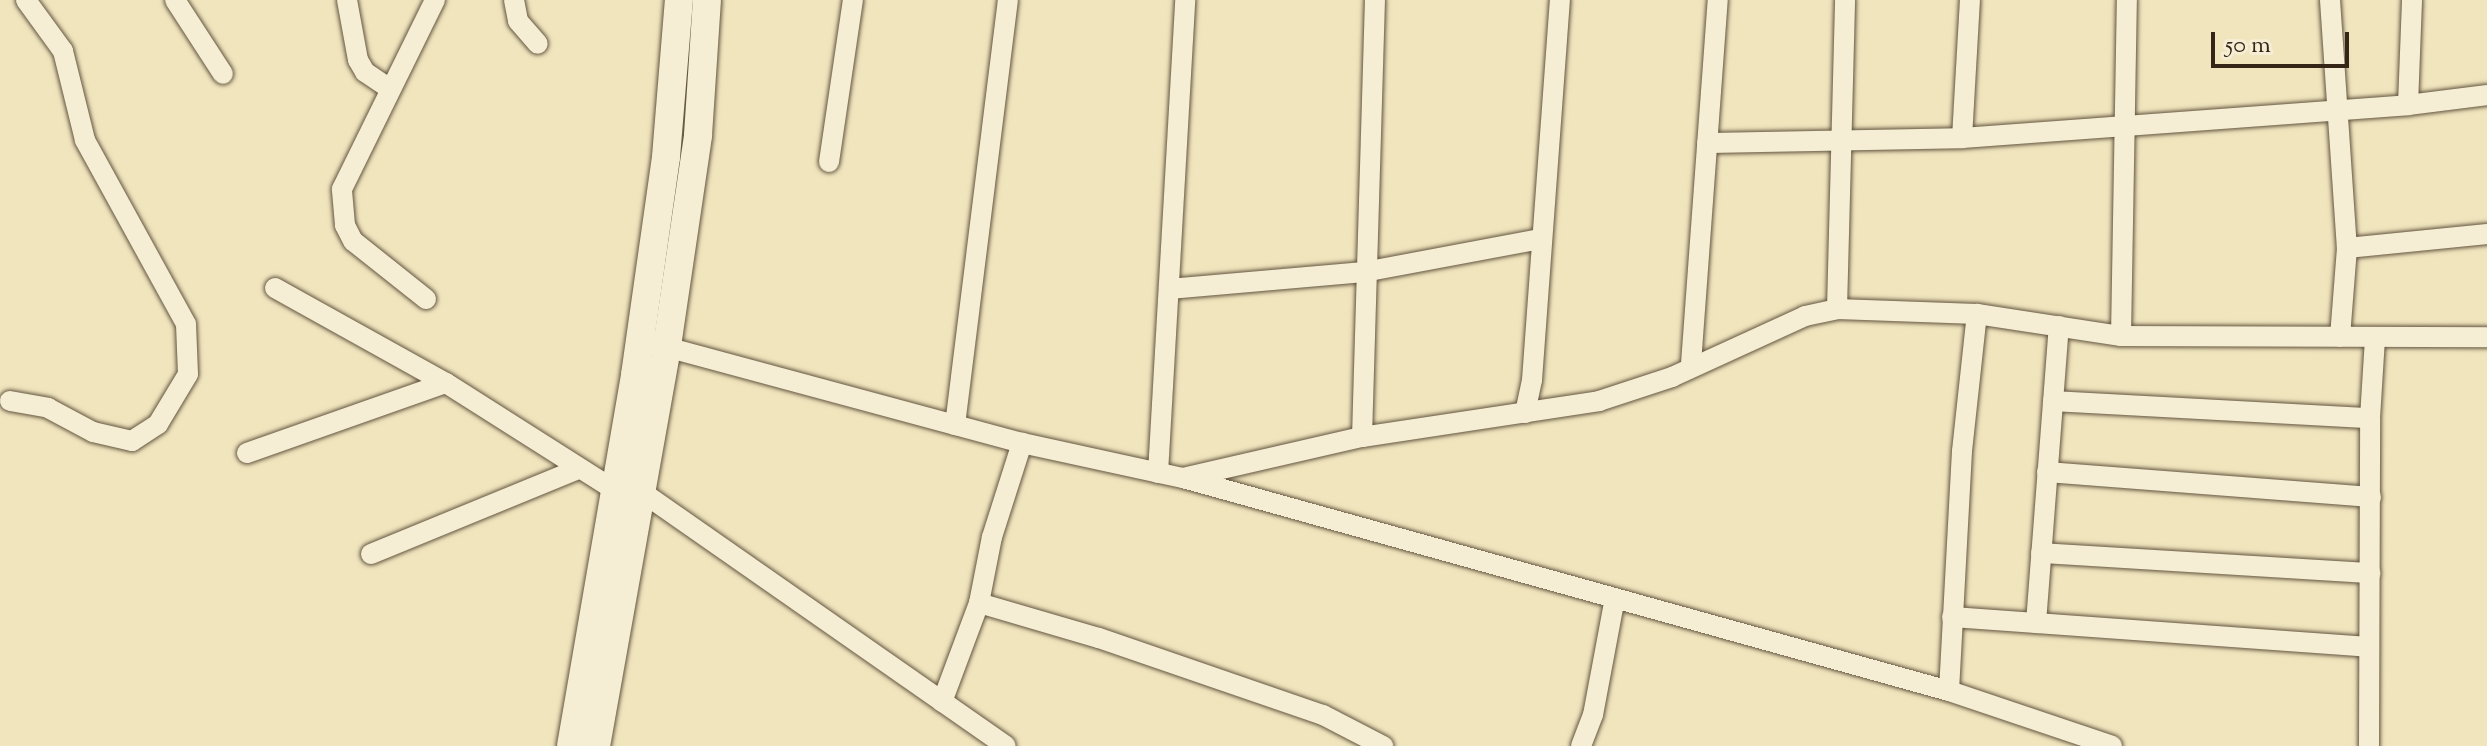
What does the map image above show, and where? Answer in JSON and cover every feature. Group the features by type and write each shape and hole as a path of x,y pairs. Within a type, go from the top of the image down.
{"main road":[{"path":"653,343 679,0"},
{"path":"571,746 698,135 707,0"},
{"path":"596,746 626,489"}],"street":[{"path":"10,401 48,408 93,432 132,441 158,424 188,374 186,324 85,140 63,51 26,0"},
{"path":"175,0 223,74"},
{"path":"347,0 358,60 365,72 389,88"},
{"path":"426,299 362,253 345,225 342,189 389,88 435,0"},
{"path":"514,0 518,21 538,44"},
{"path":"829,162 853,0"},
{"path":"955,425 1008,0"},
{"path":"1158,473 1185,0"},
{"path":"1362,437 1364,272 1375,0"},
{"path":"1525,413 1560,0"},
{"path":"1691,364 1718,0"},
{"path":"1837,309 1845,0"},
{"path":"1962,138 1970,0"},
{"path":"2121,336 2122,124 2127,0"},
{"path":"2330,0 2347,248 2340,337"},
{"path":"2408,105 2412,0"},
{"path":"1707,143 1962,138 2338,107 2408,105 2487,95"},
{"path":"2347,248 2487,234"},
{"path":"1169,289 1364,272 1541,239"},
{"path":"275,288 446,383 576,470 626,489 1006,746"},
{"path":"1183,478 1362,437 1599,401 1672,377 1691,364 1805,316 1837,309 1977,314 2121,336 2487,337"},
{"path":"1949,691 1952,617 1977,314"},
{"path":"2036,623 2059,326"},
{"path":"2369,746 2370,418 2375,338"},
{"path":"653,343 1022,443 1183,478 1949,691 2112,746"},
{"path":"247,453 446,383"},
{"path":"2053,401 2370,418"},
{"path":"942,702 979,603 1022,443"},
{"path":"371,554 576,470"},
{"path":"2047,472 2371,497"},
{"path":"2041,553 2370,573"},
{"path":"1581,746 1593,715 1615,598"},
{"path":"979,603 1099,638 1323,715 1383,746"},
{"path":"1952,617 2369,647"}]}
